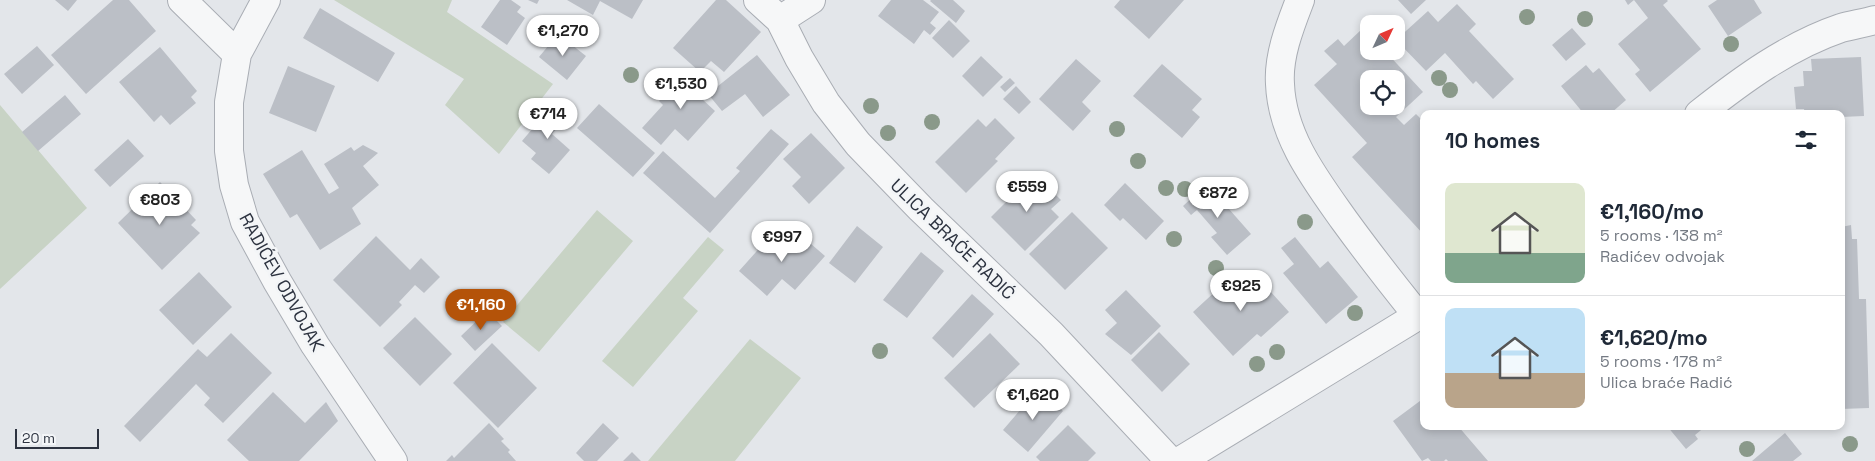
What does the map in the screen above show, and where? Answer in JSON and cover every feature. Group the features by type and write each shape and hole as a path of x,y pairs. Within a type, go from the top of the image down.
{"street":[{"path":"182,0 236,54"},
{"name":"RADIĆEV ODVOJAK","path":"266,0 236,54 229,102 229,151 234,185 245,222 315,345 393,461"},
{"name":"ULICA BRAĆE RADIĆ","path":"758,0 780,20 799,58 826,102 858,144 921,209 1051,334 1170,461"},
{"path":"780,20 811,0"},
{"path":"1300,0 1289,30 1279,82 1281,105 1286,121 1315,179 1359,240 1420,313"},
{"path":"1704,110 1762,67 1796,47 1842,28 1875,20"},
{"path":"1180,461 1420,315"}],"green space":[{"path":"334,0 452,0 447,12 553,84 499,154 445,105 464,79"},
{"path":"0,105 87,208 0,289"},
{"path":"597,210 633,241 539,352 503,322"},
{"path":"708,237 724,250 683,298 698,311 633,387 602,361"},
{"path":"750,339 801,378 735,461 648,461"}],"building":[{"path":"55,0 77,0 68,11"},
{"path":"113,0 129,0 156,31 86,94 51,55"},
{"path":"500,0 511,0 521,7 517,12 525,18 507,45 481,27"},
{"path":"528,0 539,0 537,4"},
{"path":"567,0 643,0 632,19 600,1 593,15"},
{"path":"716,0 726,0 761,32 724,72 711,61 700,72 673,48"},
{"path":"891,0 923,0 939,12 930,23 936,28 930,35 924,30 914,44 878,16"},
{"path":"931,0 953,0 965,11 956,23"},
{"path":"1120,0 1184,0 1149,39 1114,7"},
{"path":"1398,0 1426,0 1411,14"},
{"path":"1625,0 1634,0 1628,5"},
{"path":"1634,0 1667,0 1663,5 1701,49 1650,92 1635,74 1640,70 1618,44 1648,18"},
{"path":"1717,0 1754,0 1762,13 1728,36 1708,6"},
{"path":"1457,4 1476,24 1469,31 1514,79 1493,99 1476,81 1473,84 1445,53 1426,71 1405,49 1405,32 1428,11 1438,22"},
{"path":"320,8 395,53 378,82 303,38"},
{"path":"949,20 970,41 953,58 932,38"},
{"path":"1572,28 1586,44 1566,61 1552,45"},
{"path":"1360,31 1360,60 1393,60 1403,70 1360,70 1360,115 1398,115 1396,117 1404,125 1416,114 1420,118 1420,231 1352,157 1367,143 1314,85 1337,64 1324,51 1338,39 1344,46"},
{"path":"558,34 586,56 567,80 539,57"},
{"path":"37,46 54,65 22,94 4,74"},
{"path":"160,47 197,91 191,97 196,103 170,125 161,115 154,122 119,82"},
{"path":"757,55 790,95 763,117 745,94 722,111 708,94"},
{"path":"981,56 1003,77 983,97 962,76"},
{"path":"1861,57 1864,116 1845,117 1845,110 1796,109 1794,87 1804,86 1803,71 1812,71 1811,59"},
{"path":"1076,59 1101,81 1082,102 1091,111 1073,131 1039,99"},
{"path":"1162,64 1202,99 1192,110 1200,117 1182,138 1133,96"},
{"path":"1586,65 1593,73 1599,68 1626,100 1615,110 1581,110 1561,86"},
{"path":"288,66 335,86 316,132 269,113"},
{"path":"695,71 713,88 702,99 715,111 688,141 675,129 661,145 642,128 663,105 659,101 684,74 688,78"},
{"path":"1405,73 1423,92 1405,109"},
{"path":"1010,78 1015,83 1005,92 1000,87"},
{"path":"1016,86 1031,102 1019,114 1003,99"},
{"path":"65,95 81,114 38,151 22,132"},
{"path":"554,103 568,115 552,134 570,150 549,174 531,159 536,153 522,141"},
{"path":"599,104 655,153 633,177 577,128"},
{"path":"995,118 1015,138 995,159 998,161 966,193 935,162 978,119 986,127"},
{"path":"771,129 789,144 710,233 643,173 663,151 715,198 740,171 736,168"},
{"path":"811,133 845,168 809,204 792,186 801,177 783,159"},
{"path":"128,139 144,156 110,187 94,170"},
{"path":"363,145 378,153 363,166 379,185 352,208 361,224 320,250 297,214 290,218 263,174 302,150 329,194 339,188 324,164 351,147 354,151"},
{"path":"1027,176 1041,190 1046,185 1061,200 1051,209 1059,217 1025,251 991,217 1008,200 1005,197"},
{"path":"160,182 196,220 191,225 200,233 162,270 118,223"},
{"path":"1125,183 1164,221 1146,240 1123,218 1120,221 1104,205"},
{"path":"1207,184 1251,234 1227,255 1211,237 1217,233 1197,210 1191,215 1183,206"},
{"path":"1072,212 1108,248 1065,290 1029,254"},
{"path":"1851,225 1852,239 1857,239 1859,299 1866,299 1869,408 1845,409 1845,226"},
{"path":"857,226 883,247 855,283 829,263"},
{"path":"796,231 825,256 795,290 782,279 767,296 739,271 773,233 785,244"},
{"path":"376,236 410,270 421,258 440,277 424,293 415,285 399,302 402,305 380,327 333,280"},
{"path":"1295,237 1320,268 1328,261 1358,297 1326,324 1283,273 1294,264 1281,248"},
{"path":"921,252 944,271 907,318 883,300"},
{"path":"1251,270 1289,312 1261,337 1257,334 1233,356 1193,312 1231,277 1237,283"},
{"path":"199,272 232,307 193,345 159,310"},
{"path":"1126,290 1161,326 1131,355 1105,334 1117,323 1105,310"},
{"path":"972,294 994,314 953,358 932,338"},
{"path":"487,311 502,326 475,351 461,336"},
{"path":"415,317 452,354 420,386 383,348"},
{"path":"1159,332 1190,364 1162,392 1131,360"},
{"path":"231,333 272,373 223,423 204,405 210,398 196,384 140,442 124,426 198,349 207,357"},
{"path":"990,333 1020,364 974,408 944,378"},
{"path":"492,343 537,388 498,428 453,383"},
{"path":"1038,389 1063,411 1028,452 1003,430"},
{"path":"273,392 305,423 326,402 338,421 299,461 249,461 227,440"},
{"path":"1420,401 1420,430 1461,430 1488,461 1448,461 1446,459 1444,461 1431,461 1428,458 1422,461 1393,421"},
{"path":"489,423 504,439 501,441 510,450 508,452 516,461 446,461 452,455 454,458"},
{"path":"603,423 619,438 597,461 584,461 576,453"},
{"path":"1068,425 1096,453 1088,461 1040,461 1036,457"},
{"path":"1670,430 1701,430 1695,435 1698,439 1686,449"},
{"path":"1785,433 1802,454 1793,461 1752,461"},
{"path":"632,452 641,461 623,461"}]}
